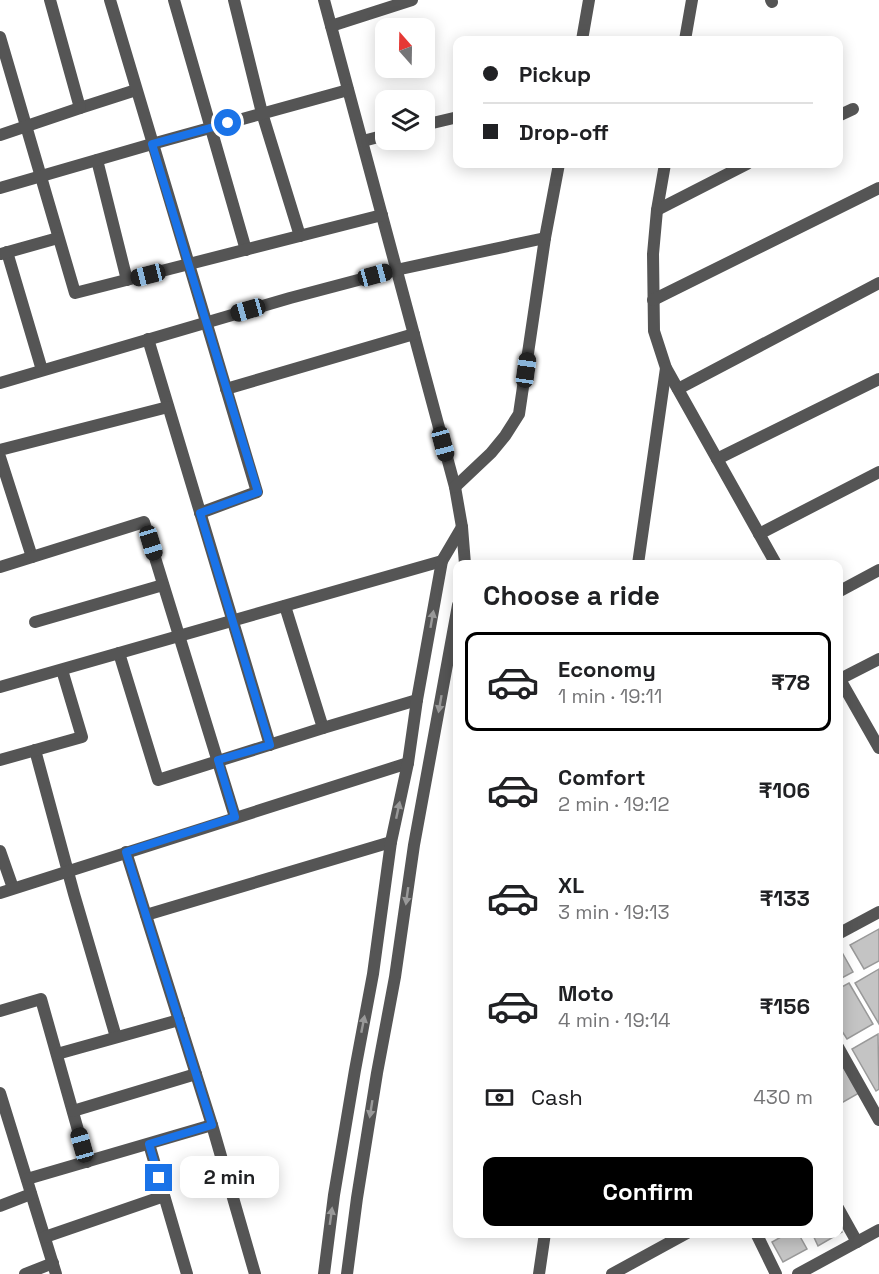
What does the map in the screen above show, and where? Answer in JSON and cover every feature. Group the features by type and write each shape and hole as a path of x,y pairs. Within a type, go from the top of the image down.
{"street":[{"path":"50,0 80,108"},
{"path":"110,0 258,492 200,513"},
{"path":"174,0 246,250"},
{"path":"234,0 262,113 300,236"},
{"path":"324,0 454,487 462,526 465,560"},
{"path":"331,26 412,0"},
{"path":"583,36 589,0"},
{"path":"686,36 692,0"},
{"path":"0,37 3,63 26,126 75,293 382,215"},
{"path":"0,135 136,90"},
{"path":"0,188 348,90"},
{"path":"843,114 854,109"},
{"path":"435,122 453,118"},
{"path":"363,141 375,138"},
{"path":"97,160 127,280"},
{"path":"454,487 491,453 519,414 545,238 558,168"},
{"path":"664,168 653,254 654,331 666,368 774,560"},
{"path":"657,210 739,168"},
{"path":"653,300 879,188"},
{"path":"42,370 4,253 58,237"},
{"path":"0,382 396,270 545,238"},
{"path":"678,389 879,283"},
{"path":"226,388 414,334"},
{"path":"148,339 270,745"},
{"path":"639,560 666,368"},
{"path":"717,459 879,379"},
{"path":"0,450 168,407"},
{"path":"0,457 32,557"},
{"path":"759,534 879,472"},
{"path":"0,567 144,522 235,817"},
{"path":"324,1274 334,1195 373,974 391,842 408,763 442,561 462,526"},
{"path":"0,687 442,561"},
{"path":"843,589 879,570"},
{"path":"36,622 163,585"},
{"path":"285,606 323,728"},
{"path":"347,1274 357,1198 395,977 414,846 453,632"},
{"path":"119,653 158,780 417,700"},
{"path":"843,676 879,659"},
{"path":"0,760 82,737 62,670"},
{"path":"843,685 879,748"},
{"path":"34,750 116,1037"},
{"path":"0,893 408,763"},
{"path":"146,915 391,842"},
{"path":"0,850 14,888"},
{"path":"126,852 212,1125 255,1274"},
{"path":"843,931 879,912"},
{"path":"0,1011 41,999 87,1162"},
{"path":"57,1054 179,1020"},
{"path":"843,1056 879,1120"},
{"path":"73,1111 196,1074"},
{"path":"0,1093 55,1269 25,1274"},
{"path":"27,1179 212,1125"},
{"path":"149,1144 187,1274"},
{"path":"0,1206 31,1194"},
{"path":"45,1237 164,1196"},
{"path":"843,1217 857,1242"},
{"path":"798,1274 879,1230"},
{"path":"539,1274 544,1238"},
{"path":"612,1274 678,1238"},
{"path":"758,1238 776,1274"}],"building":[{"path":"879,929 879,961 864,969 850,945"},
{"path":"843,954 853,972 843,977"},
{"path":"879,969 879,1024 855,983"},
{"path":"849,983 873,1024 847,1039 843,1033 843,986"},
{"path":"878,1034 879,1089 876,1091 852,1049"},
{"path":"843,1066 859,1093 843,1102"},
{"path":"779,1238 801,1238 807,1249 783,1262 772,1242"},
{"path":"814,1238 832,1238 818,1246"}],"route":[{"path":"159,1178 149,1144 212,1125 126,852 235,817 218,760 270,745 200,513 258,492 152,144 228,123"}]}
